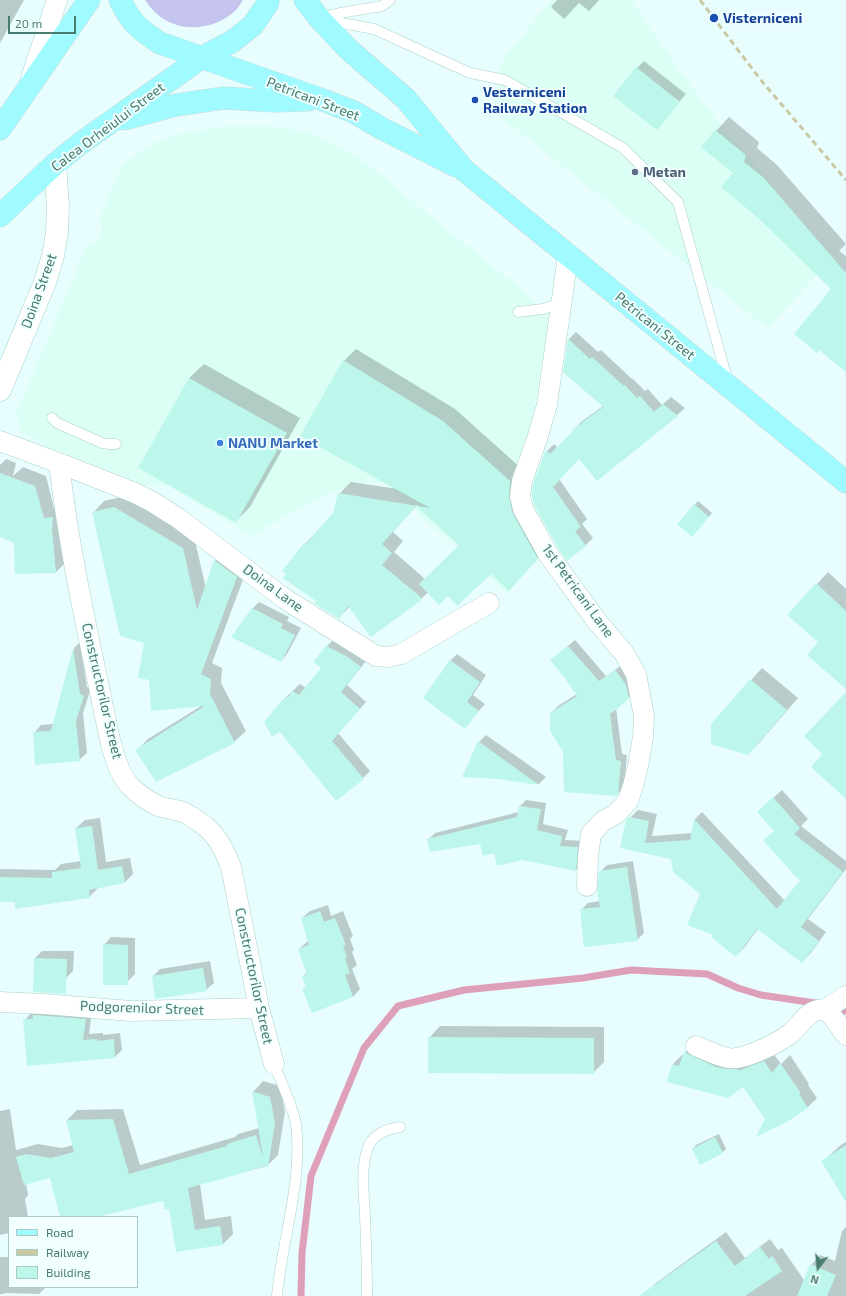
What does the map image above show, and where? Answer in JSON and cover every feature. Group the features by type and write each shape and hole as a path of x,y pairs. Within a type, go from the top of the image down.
{"main road":[{"path":"0,130 89,0"},
{"name":"Petricani Street","path":"120,0 127,14 141,31 160,43 354,112 464,170"},
{"name":"Calea Orheiului Street","path":"0,216 55,164 81,143 201,58 233,41 254,25 268,3 268,0"},
{"name":"Petricani Street","path":"305,0 319,18 348,48 406,99 464,170 846,482"},
{"path":"111,122 176,105 224,98 274,101 323,100"},
{"name":"Doina Street","path":"0,390 45,282 53,256 57,232 58,206 55,164"}],"street":[{"path":"26,92 57,0"},
{"name":"1st Petricani Lane","path":"568,256 547,406 522,481 520,496 523,509 548,554 599,624 624,653 636,674 644,716 643,737 638,766 628,801 616,814 603,821 591,834 588,856 587,886"},
{"path":"0,441 59,463"},
{"name":"Doina Lane","path":"59,463 135,492 152,501 178,518 285,599 376,656 388,657 401,654 489,603"},
{"name":"Constructorilor Street","path":"59,463 64,506 74,564 106,724 121,773 129,784 142,797 159,806 183,812 205,825 225,850 231,867 259,1008 274,1064"},
{"path":"696,1046 714,1054 729,1058 756,1052 790,1034 810,1013 815,1010 824,1010 846,996"},
{"name":"Podgorenilor Street","path":"0,1002 131,1011 225,1010 259,1008"},
{"path":"824,1010 830,1014 846,1035"}],"lane":[{"path":"319,18 382,6 390,0"},
{"path":"319,18 374,29 470,73 505,80 623,148 678,202 730,387"},
{"path":"518,312 543,309 562,304"},
{"path":"52,418 57,423 102,443 116,444"},
{"path":"274,1064 296,1123 297,1153 294,1192 278,1279 277,1296"},
{"path":"367,1296 364,1178 366,1157 375,1136 387,1129 400,1127"}],"shaded area":[{"path":"145,0 243,0 236,10 221,21 203,26 185,27 176,25 161,17"},
{"path":"551,0 631,0 682,74 721,125 833,258 767,328 493,111 502,61"},
{"path":"228,126 287,128 311,134 335,144 365,162 553,315 521,462 511,475 511,490 541,553 507,593 383,482 367,482 332,492 304,505 252,536 167,485 151,487 50,448 20,431 16,413 86,248 95,244 102,229 100,217 121,167 142,150 159,141 187,132"}],"building":[{"path":"636,67 680,102 657,130 613,96"},
{"path":"715,130 746,155 744,162 764,178 845,272 846,271 846,372 819,350 817,353 794,334 831,289 757,217 721,187 733,173 701,147"},
{"path":"568,339 590,359 592,357 624,386 625,385 637,398 640,396 654,412 663,404 678,416 597,481 579,459 553,487 581,527 575,531 586,546 567,561 534,505 532,495 533,484 546,450 550,454 573,431 572,430 603,407 563,372"},
{"path":"343,360 443,421 510,481 509,495 512,512 538,559 509,591 491,574 457,606 448,596 439,605 419,584 459,545 416,506 382,544 392,553 382,565 423,599 371,637 348,606 339,619 314,603 316,601 283,578 286,574 282,571 304,543 306,544 333,513 338,493 430,508 300,436"},
{"path":"189,378 287,433 236,523 138,468"},
{"path":"0,473 35,486 44,518 53,517 52,529 56,573 15,574 14,543 0,537"},
{"path":"694,504 709,517 692,537 677,524"},
{"path":"114,507 183,548 197,610 214,560 237,577 201,674 211,679 210,694 235,743 156,782 135,750 205,706 151,711 149,680 138,678 144,643 120,636 92,512"},
{"path":"816,583 846,611 846,689 807,655 818,642 787,615"},
{"path":"252,608 283,624 281,628 295,635 281,662 231,637"},
{"path":"326,646 348,657 361,667 341,692 360,709 332,741 364,779 336,801 280,732 272,737 264,722 282,700 289,696 292,691 299,695 321,668 313,662"},
{"path":"568,646 599,681 615,670 626,685 629,699 610,714 616,760 621,761 617,796 564,792 563,752 550,731 550,713 577,696 550,660"},
{"path":"73,648 80,694 84,696 76,721 80,761 35,765 33,732 51,731"},
{"path":"450,660 480,682 467,702 479,711 465,729 423,698"},
{"path":"750,679 787,710 748,755 711,744 711,724"},
{"path":"846,692 846,799 811,767 822,754 804,736"},
{"path":"478,741 539,785 498,779 462,777"},
{"path":"773,797 800,828 794,834 843,872 801,927 819,941 802,963 757,929 736,957 711,937 713,935 687,925 700,894 673,872 671,859 620,848 626,820 629,817 649,821 645,843 690,840 694,819 777,909 800,880 763,840 774,831 757,812"},
{"path":"519,806 541,809 537,830 562,836 560,846 578,847 576,871 522,860 497,866 494,853 483,856 480,844 430,852 427,839 517,817"},
{"path":"92,826 98,870 122,866 125,883 89,890 90,898 15,909 15,902 0,902 0,877 52,878 52,872 81,868 75,828"},
{"path":"627,867 638,941 584,947 580,909 600,907 597,890 599,871"},
{"path":"320,911 324,922 335,918 346,945 343,946 347,958 345,959 350,973 345,975 353,997 312,1013 302,989 306,988 302,976 307,974 298,949 309,945 301,918"},
{"path":"103,944 128,945 128,985 103,985"},
{"path":"34,958 67,959 66,994 33,992"},
{"path":"203,968 207,991 155,999 152,976"},
{"path":"33,1015 86,1019 83,1040 97,1039 97,1041 114,1039 115,1058 27,1066 23,1019 33,1019"},
{"path":"428,1037 594,1038 594,1074 428,1073"},
{"path":"684,1052 716,1067 737,1069 738,1071 764,1061 772,1073 780,1063 801,1093 799,1094 808,1108 787,1122 756,1137 765,1119 743,1087 728,1098 667,1082 672,1064 679,1066"},
{"path":"252,1091 270,1097 275,1123 268,1167 265,1166 188,1188 195,1230 220,1226 223,1245 176,1252 169,1209 165,1210 163,1201 101,1216 60,1216 50,1178 24,1185 16,1157 26,1154 51,1158 74,1152 66,1120 113,1119 129,1174 227,1146 227,1144 256,1135 263,1157"},
{"path":"715,1137 723,1153 700,1165 692,1149"},
{"path":"846,1145 846,1202 821,1161"},
{"path":"716,1241 735,1266 760,1247 769,1259 772,1256 782,1271 745,1296 639,1296"},
{"path":"810,1264 836,1275 827,1296 797,1296"}],"waterway":[{"path":"301,1296 302,1253 311,1176 364,1048 398,1006 464,990 583,978 631,970 707,974 738,988 761,995 815,1003"},
{"path":"835,1010 846,1011"}],"railway":[{"path":"700,0 760,79 846,180"}],"place":[{"name":"Visterniceni","path":"714,18"},
{"name":"Vesterniceni Railway Station","path":"475,100"},
{"name":"Metan","path":"635,172"},
{"name":"NANU Market","path":"220,443"}]}
